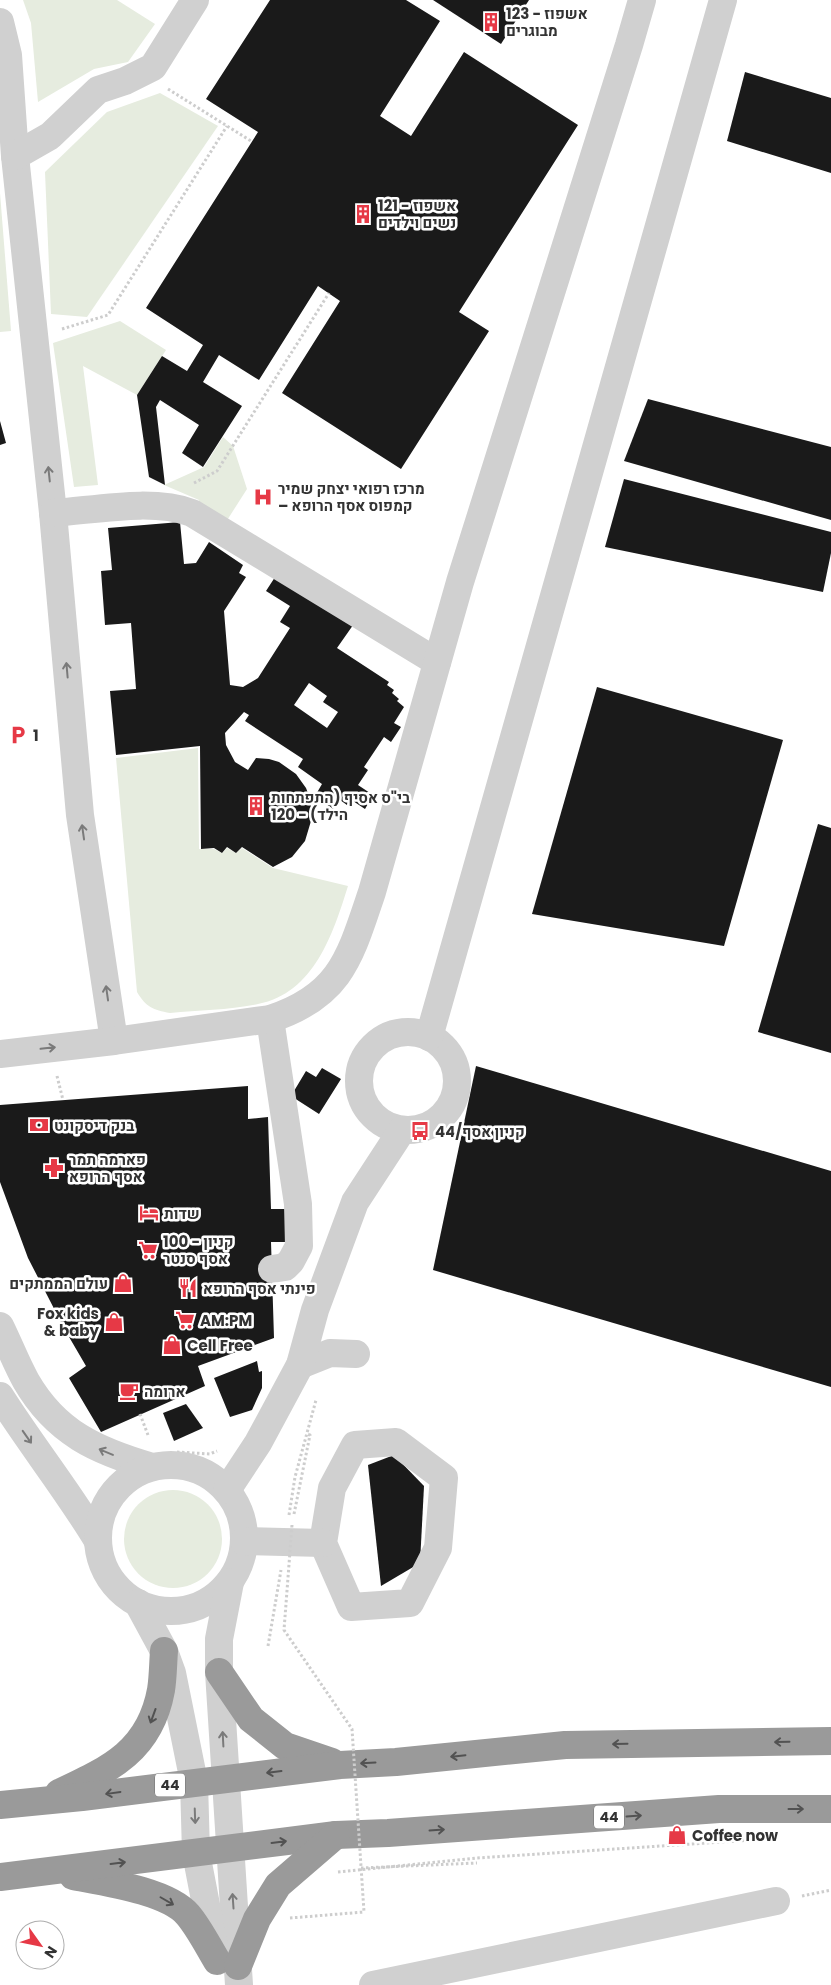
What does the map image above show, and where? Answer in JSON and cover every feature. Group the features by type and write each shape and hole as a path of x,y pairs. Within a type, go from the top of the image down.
{"highway":[{"path":"43,1801 108,1769 135,1747 152,1721 161,1690 164,1652"},
{"path":"219,1672 252,1719 284,1746 340,1765"},
{"name":"44","path":"0,1804 43,1801 340,1765 396,1762 566,1745 831,1741"},
{"name":"44","path":"0,1876 336,1835 719,1810 831,1809"},
{"path":"52,1871 138,1890 162,1898 188,1914 229,1974 257,1919 278,1885 336,1835"}],"street":[{"path":"16,156 50,136 98,90 125,81 153,68 195,0"},
{"path":"0,1054 114,1041 270,1019 293,1011 318,996 336,977 344,964 358,935 372,892 460,582 642,0"},
{"path":"430,1037 723,0"},
{"path":"0,22 8,55 16,156 53,513 80,816 114,1041"},
{"path":"53,513 148,505 176,507 192,513 437,662"},
{"path":"270,1019 298,1204 299,1246 291,1261 285,1267 272,1269"},
{"path":"407,1032 423,1034 438,1042 449,1054 455,1068 457,1083 454,1098 446,1112 435,1122 421,1129 402,1130 390,1128 377,1120 366,1107 360,1091 359,1074 364,1058 375,1044 390,1035 407,1032"},
{"path":"227,1490 258,1443 294,1375 315,1310 355,1202 402,1130"},
{"path":"0,1326 26,1381 47,1412 69,1432 88,1444 121,1458 162,1460 188,1466 209,1475 227,1490 238,1508 242,1519 244,1540 240,1562 230,1582 219,1640 219,1672 230,1849 229,1974"},
{"path":"294,1375 330,1353 356,1354"},
{"path":"0,1396 84,1518 95,1553 102,1560 109,1578 122,1592 125,1601 164,1652 172,1673 194,1782 196,1853 229,1974"},
{"path":"396,1442 444,1478 438,1548 410,1603 351,1607 323,1543 332,1488 355,1445 396,1442"},
{"path":"95,1553 101,1517 112,1494 130,1477 162,1460"},
{"path":"244,1540 323,1543"},
{"path":"125,1601 167,1611 188,1609 215,1596 230,1582"},
{"path":"373,1985 776,1901"}],"path":[{"path":"142,73 251,141"},
{"path":"35,337 108,315 227,126"},
{"path":"192,484 217,471 329,293"},
{"path":"282,1919 364,1912 352,1729 284,1630 292,1525 308,1435 317,1397 294,1375"},
{"path":"268,1646 295,1477 308,1435"},
{"path":"162,1460 210,1454 219,1450"},
{"path":"95,1553 95,1572 125,1601"},
{"path":"332,1873 477,1858 762,1840"},
{"path":"361,1868 478,1863 477,1858"}],"shaded area":[{"path":"23,0 117,0 155,24 128,62 94,69 38,102 31,23"},
{"path":"160,93 218,126 87,317 51,314 45,172 107,112"},
{"path":"0,193 11,331 0,332"},
{"path":"120,321 166,350 137,395 83,366 98,485 74,487 53,343"},
{"path":"223,437 233,446 247,489 224,525 195,509 199,500 164,485 204,467"},
{"path":"198,748 199,849 214,849 222,853 227,848 236,853 242,848 273,868 348,886 328,942 307,974 294,988 277,998 258,1004 225,1009 170,1013 150,1007 137,992 116,758"},
{"path":"173,1490 192,1493 208,1504 219,1520 222,1539 219,1558 208,1574 192,1585 173,1588 154,1585 138,1574 127,1558 124,1539 127,1520 138,1504 154,1493"}],"building":[{"name":"121 - אשפוז נשים וילדים","path":"270,0 406,0 440,21 380,116 411,136 464,52 578,125 459,312 489,331 401,469 282,393 340,301 318,286 259,380 219,355 203,382 242,406 203,467 182,453 199,425 160,400 156,407 165,485 149,477 137,395 162,356 187,371 203,345 146,308 258,132 206,99"},
{"name":"123 - אשפוז מבוגרים","path":"433,0 529,0 501,44"},
{"path":"745,72 831,98 831,173 727,141"},
{"path":"648,399 831,447 831,520 624,461"},
{"path":"0,421 6,443 0,445"},
{"path":"624,479 831,532 831,553 823,592 605,547"},
{"path":"180,522 184,564 196,563 209,542 243,565 239,573 246,577 224,611 230,685 243,687 258,678 290,628 280,622 290,606 266,591 277,574 358,618 337,648 389,682 387,685 394,690 392,693 404,707 394,723 401,727 391,742 384,737 364,767 368,770 358,785 373,795 365,809 350,799 347,805 340,800 333,809 315,796 322,784 298,767 303,759 245,721 249,715 244,712 225,733 226,745 235,762 248,770 256,758 269,759 279,762 296,774 306,788 311,801 311,821 305,841 292,857 273,867 242,847 236,853 227,847 222,853 214,848 201,849 200,746 116,755 110,691 136,689 131,623 105,625 101,571 112,570 108,528","holes":["309,683 327,696 323,702 338,712 327,728 294,705"]},
{"path":"597,687 783,740 724,946 532,914"},
{"path":"818,824 831,828 831,1053 758,1032"},
{"path":"476,1066 831,1171 831,1387 433,1270"},
{"path":"322,1068 341,1079 319,1114 291,1096 306,1071 316,1077"},
{"name":"100 - קניון אסף סנטר","path":"248,1086 248,1119 268,1117 271,1209 293,1209 293,1242 271,1242 274,1338 198,1366 205,1386 101,1432 69,1378 86,1366 28,1258 0,1182 0,1105"},
{"path":"257,1361 259,1372 262,1371 262,1388 252,1410 230,1417 214,1378"},
{"path":"186,1404 203,1428 174,1441 163,1413"},
{"path":"394,1455 424,1486 420,1563 381,1586 368,1465"}],"place":[{"name":"123 - אשפוז מבוגרים","path":"491,22"},
{"name":"121 - אשפוז נשים וילדים","path":"363,214"},
{"name":"מרכז רפואי יצחק שמיר – קמפוס אסף הרופא","path":"263,497"},
{"name":"1","path":"18,735"},
{"name":"בי\"ס אסיף (התפתחות הילד) - 120","path":"256,806"},
{"name":"בנק דיסקונט","path":"39,1125"},
{"name":"קניון אסף/44","path":"420,1131"},
{"name":"פארמה תמר אסף הרופא","path":"54,1168"},
{"name":"שדות","path":"149,1213"},
{"name":"100 - קניון אסף סנטר","path":"148,1250"},
{"name":"עולם הממתקים","path":"123,1283"},
{"name":"פינתי אסף הרופא","path":"188,1288"},
{"name":"AM:PM","path":"185,1320"},
{"name":"Fox kids & baby","path":"114,1322"},
{"name":"Cell Free","path":"172,1345"},
{"name":"ארומה","path":"129,1391"},
{"name":"Coffee now","path":"677,1835"}]}
